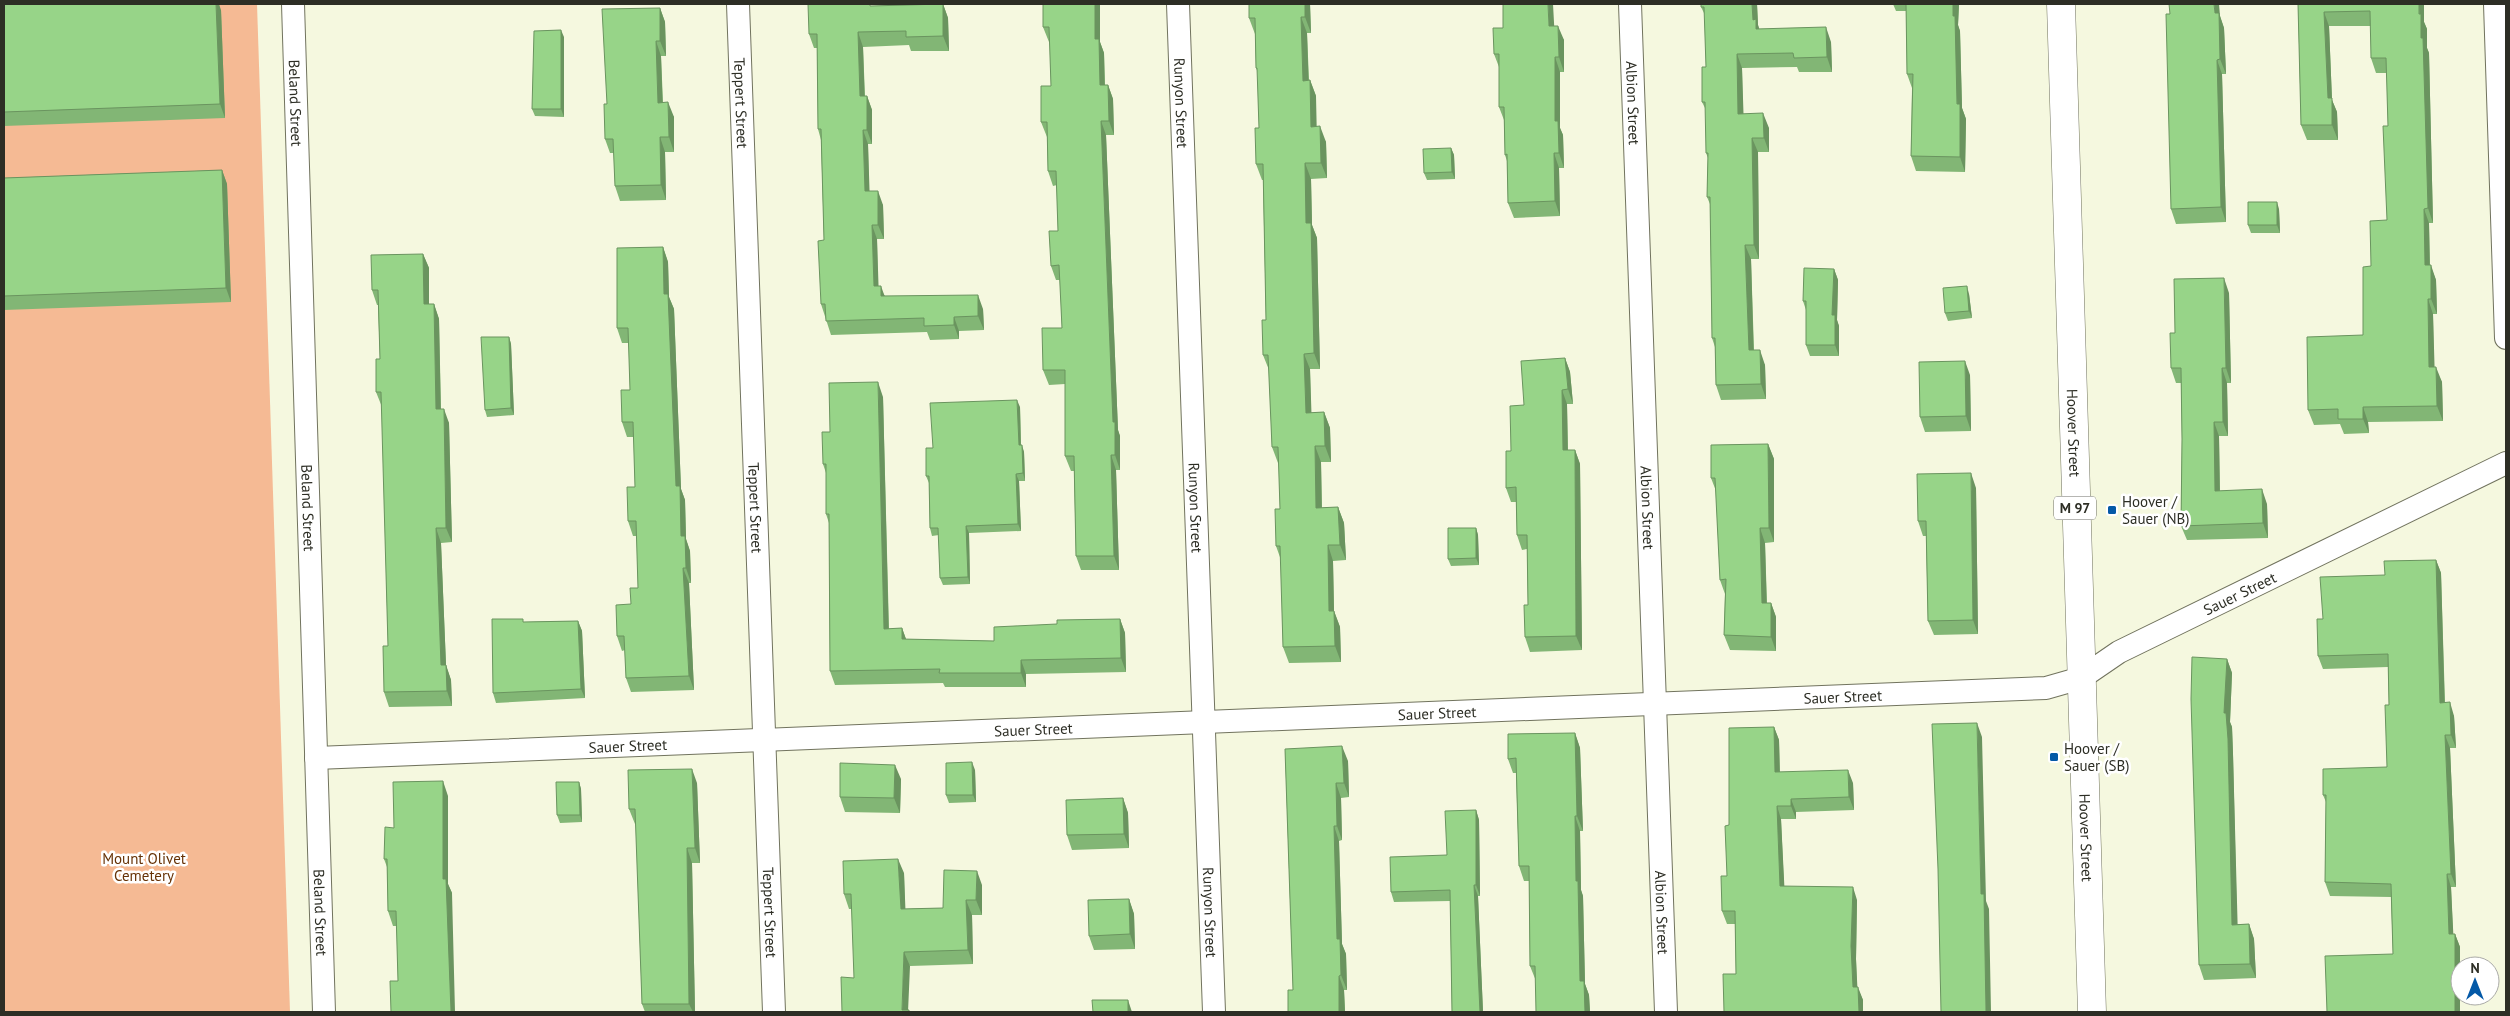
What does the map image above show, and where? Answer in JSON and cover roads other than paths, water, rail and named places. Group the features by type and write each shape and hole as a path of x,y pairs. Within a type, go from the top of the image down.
{"main road":[{"name":"Hoover Street","path":"2061,4 2092,1012"}],"street":[{"name":"Beland Street","path":"293,4 324,1012"},
{"name":"Teppert Street","path":"738,4 774,1012"},
{"name":"Runyon Street","path":"1178,4 1214,1012"},
{"name":"Albion Street","path":"1630,4 1666,1012"},
{"path":"2495,4 2506,338"},
{"name":"Sauer Street","path":"316,758 2046,688 2081,678 2120,652 2506,464"}],"place":[{"name":"Hoover / Sauer (NB)","path":"2112,510"},
{"name":"Hoover / Sauer (SB)","path":"2054,757"}],"park label":[{"name":"Mount Olivet Cemetery","path":"144,866"}]}
